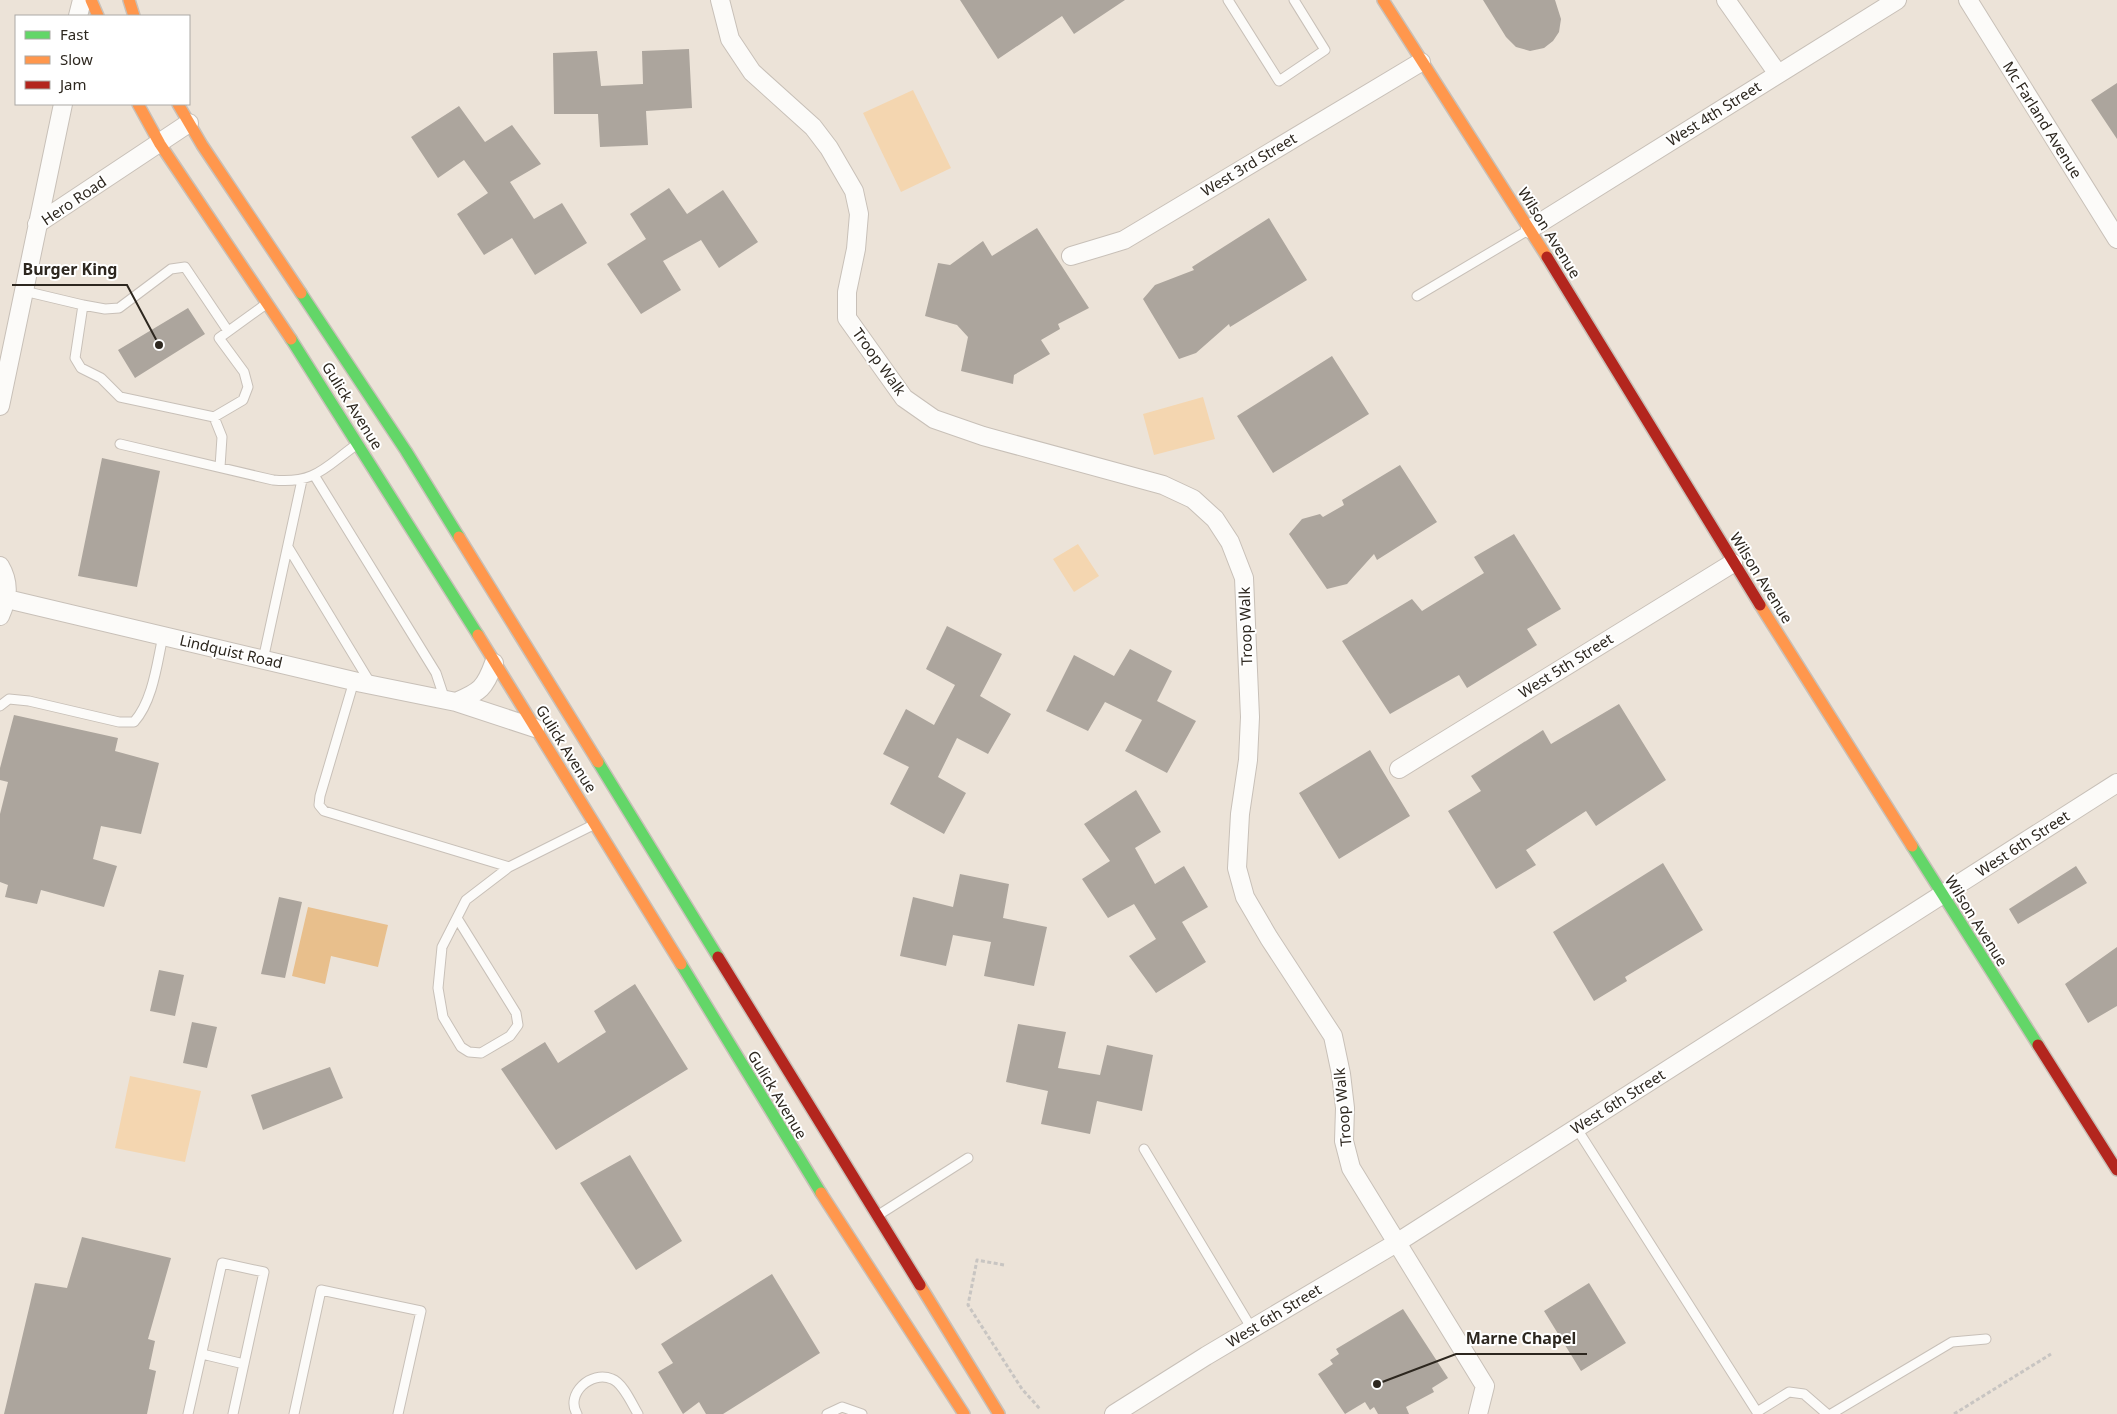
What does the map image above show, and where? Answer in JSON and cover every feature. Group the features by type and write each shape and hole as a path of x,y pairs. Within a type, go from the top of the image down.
{"main road":[{"path":"91,0 98,15"},
{"path":"129,0 134,15"},
{"name":"Wilson Avenue","path":"1383,0 1421,62 1530,229 1733,563 2117,1170"},
{"name":"Gulick Avenue","path":"139,105 160,144 268,302 358,443 595,824 795,1153 964,1414"},
{"name":"Gulick Avenue","path":"179,105 406,451 999,1414"}],"street":[{"path":"78,15 82,0"},
{"name":"Troop Walk","path":"720,0 730,39 752,72 813,127 829,148 854,191 859,214 856,249 847,292 847,318 904,398 934,419 983,436 1122,472 1170,488 1192,499 1216,520 1230,542 1244,578 1250,717 1248,760 1240,814 1237,868 1245,897 1269,938 1333,1036 1341,1074 1345,1108 1344,1141 1351,1168 1485,1386 1478,1414"},
{"path":"1726,0 1778,74"},
{"name":"West 4th Street","path":"1530,229 1897,0"},
{"name":"Mc Farland Avenue","path":"1968,0 2117,239"},
{"name":"West 3rd Street","path":"1071,256 1124,240 1421,62"},
{"path":"37,224 63,105"},
{"name":"Hero Road","path":"0,406 4,363 24,291 37,224 189,123"},
{"name":"West 5th Street","path":"1399,769 1733,563"},
{"path":"0,566 6,576 7,599 0,616"},
{"name":"Lindquist Road","path":"7,599 354,681 450,701 535,728"},
{"path":"450,701 476,694 487,682 494,663"},
{"name":"West 6th Street","path":"1114,1414 1398,1242 2117,783"}],"lane":[{"path":"1228,0 1279,81 1325,50 1294,0"},
{"path":"1416,296 1530,229"},
{"path":"24,291 105,309 119,308 171,269 185,266 228,331"},
{"path":"83,305 75,358 81,368 101,378 120,397 214,417 242,400 248,387 244,372 218,338 268,302"},
{"path":"214,417 222,437 220,467"},
{"path":"120,444 273,480 294,482 314,475 358,443"},
{"path":"314,475 436,673 450,701"},
{"path":"263,660 302,480"},
{"path":"288,547 371,684"},
{"path":"0,706 9,699 29,701 119,722 134,722 140,715 152,683 163,636"},
{"path":"354,681 319,805 324,811 509,867"},
{"path":"457,918 516,1013 518,1025 510,1036 481,1053 469,1052 461,1047 443,1017 438,988 442,947 466,900 509,867 595,824"},
{"path":"1577,1128 1757,1412 1789,1392 1804,1394 1827,1414"},
{"path":"1144,1149 1252,1329"},
{"path":"877,1216 968,1158"},
{"path":"188,1414 222,1263 264,1272 233,1414"},
{"path":"294,1414 321,1290 421,1311 398,1414"},
{"path":"1831,1414 1952,1342 1986,1339"},
{"path":"202,1354 244,1364"},
{"path":"577,1414 573,1400 579,1388 590,1380 602,1377 613,1379 619,1384 638,1414"},
{"path":"827,1414 842,1407 862,1414"}],"path":[{"path":"1004,1264 977,1260 968,1305 1022,1389 1040,1409"},
{"path":"1954,1414 2051,1354"}],"shaded area":[{"path":"913,90 951,168 901,192 863,113"},
{"path":"1203,397 1215,439 1154,455 1143,414"},
{"path":"1078,544 1099,576 1074,592 1053,559"},
{"path":"308,907 388,925 378,967 331,956 325,984 292,976"},
{"path":"130,1076 201,1091 185,1162 115,1148"}],"building":[{"path":"960,0 1125,0 1074,34 1062,16 998,59"},
{"path":"1483,0 1555,0 1561,19 1559,32 1553,41 1544,48 1530,51 1516,47 1506,37"},
{"path":"689,49 692,108 646,111 648,145 600,147 598,114 554,114 553,53 597,51 601,86 643,84 642,51"},
{"path":"2117,83 2117,139 2091,100"},
{"path":"459,106 485,142 512,125 541,164 510,182 534,219 562,203 587,243 535,275 512,238 484,255 457,214 488,193 464,160 438,178 411,137"},
{"path":"669,188 687,214 723,190 758,242 719,268 701,240 663,261 681,290 641,314 607,264 646,239 630,214"},
{"path":"1269,218 1307,280 1230,327 1229,324 1196,353 1179,359 1143,299 1155,285 1194,270 1192,267"},
{"path":"1037,228 1089,308 1058,324 1060,329 1041,340 1050,354 1014,375 1013,384 961,371 968,337 957,325 925,316 938,263 950,265 983,241 992,256"},
{"path":"188,308 205,334 135,378 118,350"},
{"path":"1332,356 1369,414 1273,473 1237,416"},
{"path":"102,458 160,471 137,587 78,576"},
{"path":"1400,465 1437,522 1377,560 1374,554 1347,584 1327,589 1289,534 1302,519 1320,514 1323,517 1344,505 1342,500"},
{"path":"1514,534 1561,609 1527,629 1537,645 1467,688 1459,675 1390,714 1342,641 1412,599 1422,611 1484,573 1474,557"},
{"path":"947,626 1002,654 980,696 1011,714 988,754 957,738 938,777 966,793 944,834 890,804 909,767 883,754 906,709 934,725 955,685 926,669"},
{"path":"1130,649 1172,671 1157,701 1196,721 1167,773 1125,751 1142,720 1105,702 1088,731 1046,711 1074,655 1114,676"},
{"path":"1619,704 1666,780 1596,826 1586,811 1526,850 1536,865 1496,889 1448,811 1481,791 1471,776 1543,730 1551,744"},
{"path":"14,715 118,738 115,751 159,763 141,834 101,826 93,859 117,866 104,907 41,890 37,904 5,897 8,885 0,882 0,814 8,782 0,780 0,768"},
{"path":"1370,750 1410,816 1339,859 1299,793"},
{"path":"1136,790 1161,832 1135,848 1155,884 1184,866 1208,907 1182,922 1206,962 1156,993 1129,956 1156,939 1134,904 1108,918 1082,879 1110,861 1084,824"},
{"path":"1663,863 1703,930 1625,977 1627,981 1594,1001 1553,932"},
{"path":"2076,866 2087,883 2018,924 2009,909"},
{"path":"960,874 1009,884 1003,918 1047,927 1034,986 984,976 991,942 953,935 946,966 900,956 913,897 953,907"},
{"path":"279,897 302,902 285,978 261,974"},
{"path":"2117,947 2117,1006 2088,1023 2065,984"},
{"path":"159,970 184,975 175,1016 150,1011"},
{"path":"635,984 688,1069 556,1150 501,1069 545,1042 558,1063 606,1032 594,1011"},
{"path":"192,1022 217,1027 207,1068 183,1063"},
{"path":"1018,1024 1066,1032 1058,1068 1100,1075 1107,1045 1153,1055 1142,1111 1097,1101 1090,1134 1041,1124 1048,1091 1006,1082"},
{"path":"330,1067 343,1098 263,1130 251,1095"},
{"path":"630,1155 682,1241 636,1270 580,1183"},
{"path":"82,1237 171,1258 148,1339 155,1341 149,1369 156,1371 147,1414 4,1414 35,1283 67,1288"},
{"path":"772,1274 820,1353 723,1414 706,1414 699,1402 683,1414 658,1372 673,1363 661,1344"},
{"path":"1589,1283 1626,1343 1581,1371 1544,1311"},
{"path":"1403,1309 1448,1378 1432,1388 1434,1392 1406,1407 1409,1414 1378,1414 1374,1407 1370,1410 1365,1402 1345,1414 1318,1374 1333,1364 1330,1360 1339,1354 1336,1349"}],"traffic: fast":[{"path":"301,293 406,451 459,537"},
{"path":"291,339 478,635"},
{"path":"598,762 718,957"},
{"path":"1912,846 2038,1045"},
{"path":"681,964 821,1193"}],"traffic: slow":[{"path":"91,0 98,15"},
{"path":"129,0 134,15"},
{"path":"1383,0 1547,257"},
{"path":"139,105 160,144 291,339"},
{"path":"179,105 202,145 301,293"},
{"path":"459,537 598,762"},
{"path":"1760,605 1912,846"},
{"path":"478,635 681,964"},
{"path":"821,1193 964,1414"},
{"path":"920,1285 999,1414"}],"traffic: jam":[{"path":"1547,257 1760,605"},
{"path":"718,957 920,1285"},
{"path":"2038,1045 2117,1170"}],"place":[{"name":"Burger King","path":"159,345"},
{"name":"Marne Chapel","path":"1377,1384"}]}
